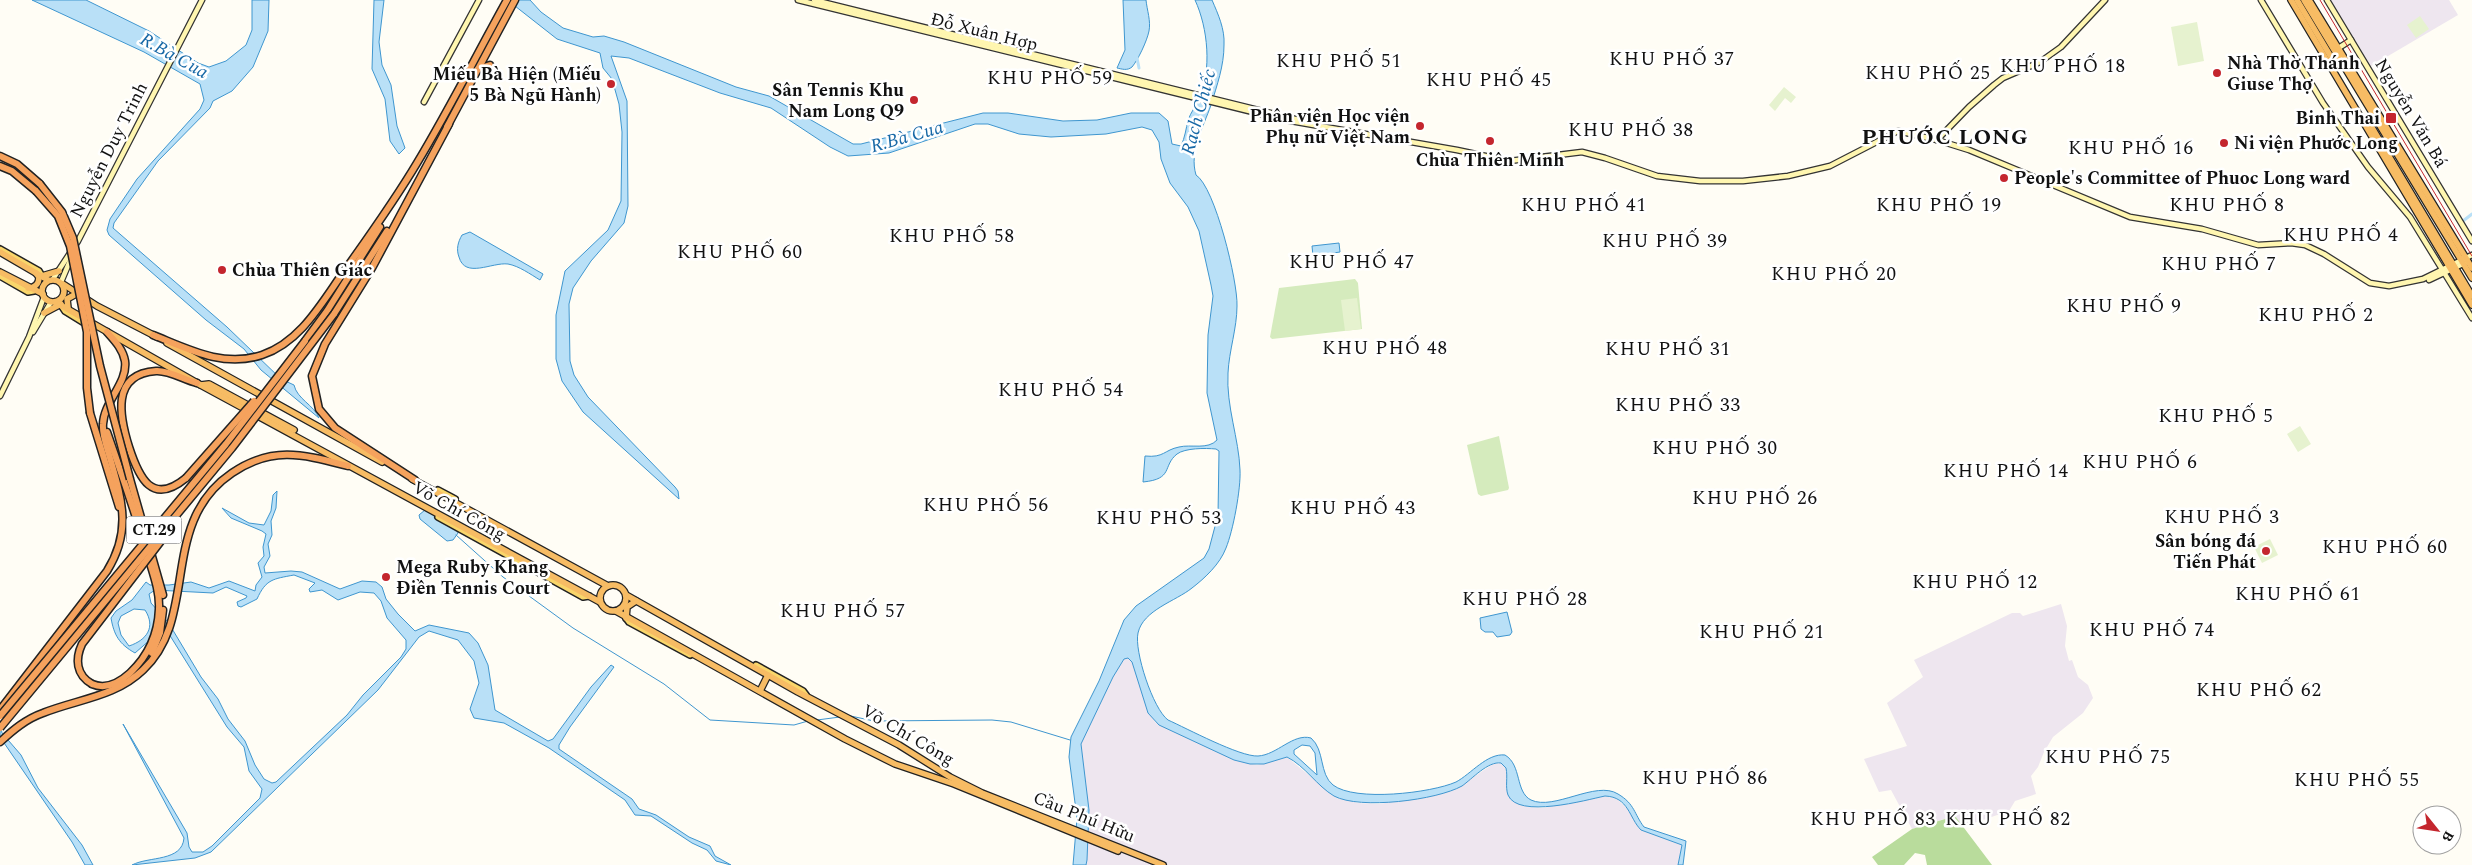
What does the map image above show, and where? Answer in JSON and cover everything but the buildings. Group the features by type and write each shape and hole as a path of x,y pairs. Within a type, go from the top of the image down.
{"highway":[{"name":"CT.29","path":"0,728 232,448 334,314 405,205 478,69 504,13 506,0"},
{"name":"CT.29","path":"0,716 226,444 327,311 400,192 504,13 515,0"},
{"path":"2291,0 2440,250 2451,264 2472,304"},
{"path":"2297,0 2470,294"},
{"path":"2304,0 2472,268"},
{"path":"2309,0 2336,49"},
{"path":"478,69 490,65"},
{"path":"0,156 16,164 40,184 62,212 73,238 100,366 160,592 163,621 156,646 143,668 133,678"},
{"path":"0,166 12,171 36,191 58,216 70,246 87,332 87,388 90,413 117,498 122,523"},
{"path":"153,335 207,356 224,360 248,359 261,356 279,347 300,331 400,192"},
{"path":"405,205 359,290 325,344 314,365 312,376 320,409 335,428 418,482"},
{"path":"0,250 39,274 62,283 64,293 56,303"},
{"path":"2467,259 2472,278"},
{"path":"39,274 60,271"},
{"path":"0,272 56,303"},
{"path":"31,290 37,285 39,274"},
{"path":"44,296 43,286 51,280"},
{"name":"Võ Chí Công","path":"62,283 76,294 606,585"},
{"path":"2462,287 2470,294"},
{"path":"44,313 70,290"},
{"path":"68,309 67,299 76,294"},
{"name":"Võ Chí Công","path":"56,303 218,395 598,601"},
{"path":"0,710 112,562 118,548 123,511 103,427 106,406 122,379 125,366 123,353 107,332"},
{"path":"199,384 165,372 149,372 129,384 124,392 120,406 125,432 135,467 142,480 150,487 162,489 174,486 186,478 305,341"},
{"name":"Võ Chí Công","path":"199,384 209,384 245,403 320,445 328,453"},
{"path":"106,406 106,430 158,583"},
{"path":"160,592 158,625 146,655 132,671 116,683 101,687 92,684 84,678 78,668 78,656 82,644 232,448"},
{"path":"0,742 20,724 42,713 96,698 126,683 149,664 160,648 170,623 187,537 196,513 210,493 229,475 254,461 282,454 307,455 348,466"},
{"path":"589,596 598,591 598,581"},
{"path":"606,585 619,586 628,596 625,604 617,612 606,610 598,601 599,592 606,585"},
{"name":"Võ Chí Công","path":"628,596 994,800"},
{"path":"626,618 627,607 636,601"},
{"name":"Võ Chí Công","path":"617,612 845,739 895,764 994,800"},
{"path":"760,691 768,675"},
{"name":"Cầu Phú Hữu","path":"994,800 1152,865"},
{"name":"Cầu Phú Hữu","path":"994,800 1163,865"}],"main road":[{"name":"Nguyễn Duy Trinh","path":"51,280 60,271 78,241 202,0"},
{"path":"424,102 479,0"},
{"name":"Đỗ Xuân Hợp","path":"798,0 812,1 1306,123 1510,161 1582,152 1656,176 1704,181 1743,180 1799,174 1830,166 1895,132 1937,140"},
{"path":"2105,0 2060,47 2040,62 1998,82 1969,107 1937,140 2033,175 2100,206 2130,217 2202,228 2258,245 2291,242 2306,245 2324,254 2367,282 2389,286 2429,280 2443,273 2451,264 2467,259"},
{"path":"2261,0 2337,124 2372,172 2410,217 2429,245 2428,250 2472,318"},
{"name":"Nguyễn Văn Bá","path":"2327,0 2472,241"},
{"path":"2336,49 2351,40"},
{"name":"Nguyễn Duy Trinh","path":"62,283 78,241"},
{"path":"2443,273 2454,295 2472,323"},
{"path":"0,276 28,292 31,290"},
{"name":"Võ Chí Công","path":"70,290 76,290 116,316"},
{"path":"29,337 44,296"},
{"path":"0,396 29,337 44,313 56,303"},
{"name":"Võ Chí Công","path":"56,303 65,312 89,326 97,326"},
{"name":"Võ Chí Công","path":"178,350 288,408 348,443"},
{"name":"Võ Chí Công","path":"218,395 348,466"},
{"name":"Võ Chí Công","path":"636,601 641,601 782,679 803,691 807,696"},
{"name":"Võ Chí Công","path":"626,618 629,622 769,699 773,699"}],"shaded area":[{"path":"2331,0 2449,0 2458,15 2371,66"},
{"path":"2061,604 2067,626 2065,646 2069,661 2072,660 2078,677 2088,685 2093,698 2083,713 2053,737 2044,752 2038,767 2031,776 2036,794 2015,801 2009,811 1962,827 1954,816 1912,829 1891,790 1879,792 1864,759 1907,746 1887,703 1923,677 1914,660 2012,613 2020,613 2023,616"},
{"path":"1128,658 1132,662 1155,722 1234,760 1257,765 1287,757 1334,796 1358,803 1380,804 1457,788 1493,764 1501,763 1506,768 1512,800 1529,807 1543,808 1605,796 1617,799 1629,810 1641,830 1682,845 1678,865 1086,865 1087,835 1081,744 1113,677 1124,659"}],"green space":[{"path":"2420,16 2429,29 2416,38 2407,25"},
{"path":"2197,22 2204,61 2178,66 2171,27"},
{"path":"1784,87 1796,97 1791,103 1785,98 1775,111 1769,105"},
{"path":"1355,279 1358,283 1362,329 1272,339 1270,337 1279,288"},
{"path":"1357,298 1361,329 1345,331 1341,300"},
{"path":"2300,426 2311,444 2298,452 2287,434"},
{"path":"1499,436 1509,488 1508,490 1481,496 1478,494 1467,445"},
{"name":"Sân bóng đá Tiến Phát","path":"2270,539 2278,555 2262,563 2254,547"},
{"path":"1955,816 1992,865 1927,865 1925,855 1915,853 1904,865 1878,865 1872,857 1912,829"}],"water":[{"name":"R.Bà Cua","path":"32,0 86,0 149,31 198,63 209,67 226,61 246,45 252,30 252,0 269,0 268,31 253,67 232,91 213,101 210,108 158,161 114,223 113,228 227,327 281,379 294,385 298,394 317,413 319,418 261,370 244,349 206,320 109,235 107,230 110,219 137,179 200,109 204,100 200,84 144,52"},
{"path":"374,0 384,0 379,42 382,65 391,85 397,126 405,148 399,154 390,141 385,99 372,69"},
{"path":"505,0 530,0 541,12 563,28 593,37 604,36 624,42 736,87 769,96 853,144 861,144 983,113 1008,113 1063,121 1097,120 1131,113 1159,113 1168,121 1172,144 1181,146 1188,120 1199,99 1206,75 1207,49 1203,23 1195,0 1212,0 1222,27 1224,53 1218,83 1196,148 1194,166 1196,175 1211,197 1218,215 1234,277 1237,314 1229,365 1228,385 1239,458 1239,488 1231,531 1220,560 1192,588 1153,612 1141,625 1138,633 1139,653 1146,679 1156,704 1168,720 1226,747 1250,755 1265,755 1291,741 1304,737 1311,738 1318,749 1326,775 1333,785 1358,793 1393,794 1429,790 1456,782 1492,757 1505,755 1514,765 1523,791 1531,800 1551,802 1598,791 1609,791 1618,794 1631,805 1644,827 1686,841 1683,865 1678,865 1682,845 1641,830 1624,804 1613,797 1605,796 1569,804 1538,807 1525,806 1514,802 1508,795 1506,768 1501,763 1496,763 1480,771 1462,786 1450,791 1417,799 1379,803 1346,800 1334,796 1300,765 1287,757 1264,764 1250,764 1234,760 1159,725 1148,713 1132,662 1128,658 1124,659 1113,677 1081,744 1089,810 1087,860 1086,865 1073,865 1077,818 1069,757 1071,737 1099,681 1124,620 1136,606 1204,558 1209,549 1218,515 1219,451 1216,449 1195,449 1181,452 1173,459 1163,475 1159,478 1143,482 1145,456 1160,455 1184,446 1209,445 1217,440 1207,393 1208,335 1213,296 1211,285 1199,231 1188,207 1170,183 1161,159 1159,142 1152,130 1142,127 1106,134 1051,137 1019,134 988,124 975,124 889,153 848,156 830,147 771,108 720,93 629,58 611,56 627,101 628,206 624,223 591,261 573,288 569,304 570,361 574,375 588,397 675,487 678,491 679,499 583,412 562,381 556,359 556,315 565,271 608,230 621,201 622,132 619,104 612,79 603,68 600,53 557,39","holes":["1302,745 1310,746 1315,753 1317,775 1294,754 1294,750"]},
{"path":"1123,0 1146,0 1150,23 1148,35 1139,55 1132,67 1126,69 1117,68 1125,50"},
{"path":"470,232 543,274 540,280 520,268 508,264 473,268 462,264 458,254 459,243 462,235"},
{"path":"1339,243 1340,252 1313,256 1312,246"},
{"path":"277,491 276,508 271,521 272,535 268,544 270,556 264,567 265,573 302,572 340,589 362,581 376,582 382,587 386,599 415,631 429,625 469,633 478,643 488,665 495,710 548,741 553,739 591,687 611,665 614,667 570,727 559,745 559,749 632,799 639,809 656,815 689,837 710,846 715,856 731,865 716,861 707,850 692,843 651,816 635,815 625,800 549,748 504,723 474,718 470,709 479,683 474,661 458,640 429,631 419,637 378,690 211,852 195,858 132,865 171,855 182,846 184,838 123,724 187,833 189,847 192,852 203,852 212,846 260,798 262,789 249,771 244,747 227,727 164,626 161,626 151,639 135,653 118,638 111,618 116,611 132,600 146,582 150,585 169,585 191,582 209,588 229,581 255,591 256,585 262,577 258,563 264,556 263,547 266,534 231,518 222,508 249,523 264,525 271,511 273,495","holes":["294,575 315,583 309,589 310,592 322,590 338,600 360,592 374,593 381,601 387,618 406,640 406,649 401,657 363,695 347,715 276,782 272,783 264,779 255,765 245,741 228,719 218,699 201,677 168,622 151,603 149,594 155,590 213,593 226,587 247,596 237,602 238,606 241,607 257,599 260,592 271,581","134,609 145,610 150,627 141,640 129,646 121,635 118,623 121,616"]},
{"path":"425,510 457,528 458,533 453,540 447,541 420,519 419,515"},
{"path":"1507,612 1512,632 1510,635 1497,637 1493,632 1485,632 1481,629 1480,618"},
{"path":"0,723 2,733 21,755 38,788 82,845 93,865 85,865 72,842 0,737"}],"waterway":[{"path":"1136,53 1139,68"},
{"path":"2463,221 2472,214"},
{"path":"456,535 503,577 573,628 664,684 710,720 794,725 808,721"},
{"path":"846,715 874,721 992,720 1011,722 1070,740"},
{"path":"817,720 840,717"}],"railway":[{"path":"2320,0 2472,256"}],"place":[{"name":"Nhà Thờ Thánh Giuse Thợ","path":"2217,73"},
{"name":"Miếu Bà Hiện (Miếu 5 Bà Ngũ Hành)","path":"611,84"},
{"name":"Sân Tennis Khu Nam Long Q9","path":"914,100"},
{"name":"Binh Thai","path":"2391,118"},
{"name":"Phân viện Học viện Phụ nữ Việt Nam","path":"1420,126"},
{"name":"Chùa Thiên Minh","path":"1490,141"},
{"name":"Ni viện Phước Long","path":"2224,143"},
{"name":"People's Committee of Phuoc Long ward","path":"2004,178"},
{"name":"Chùa Thiên Giác","path":"222,270"},
{"name":"Sân bóng đá Tiến Phát","path":"2266,551"},
{"name":"Mega Ruby Khang Điền Tennis Court","path":"386,577"}],"district":[{"name":"KHU PHỐ 37","path":"1672,59"},
{"name":"KHU PHỐ 51","path":"1339,61"},
{"name":"KHU PHỐ 18","path":"2063,66"},
{"name":"KHU PHỐ 25","path":"1928,73"},
{"name":"KHU PHỐ 59","path":"1050,78"},
{"name":"KHU PHỐ 45","path":"1489,80"},
{"name":"KHU PHỐ 38","path":"1631,130"},
{"name":"PHƯỚC LONG","path":"1945,137"},
{"name":"KHU PHỐ 16","path":"2131,148"},
{"name":"KHU PHỐ 41","path":"1584,205"},
{"name":"KHU PHỐ 19","path":"1939,205"},
{"name":"KHU PHỐ 8","path":"2227,205"},
{"name":"KHU PHỐ 4","path":"2341,235"},
{"name":"KHU PHỐ 58","path":"952,236"},
{"name":"KHU PHỐ 39","path":"1665,241"},
{"name":"KHU PHỐ 60","path":"740,252"},
{"name":"KHU PHỐ 47","path":"1352,262"},
{"name":"KHU PHỐ 7","path":"2219,264"},
{"name":"KHU PHỐ 20","path":"1834,274"},
{"name":"KHU PHỐ 9","path":"2124,306"},
{"name":"KHU PHỐ 2","path":"2316,315"},
{"name":"KHU PHỐ 48","path":"1385,348"},
{"name":"KHU PHỐ 31","path":"1668,349"},
{"name":"KHU PHỐ 54","path":"1061,390"},
{"name":"KHU PHỐ 33","path":"1678,405"},
{"name":"KHU PHỐ 5","path":"2216,416"},
{"name":"KHU PHỐ 30","path":"1715,448"},
{"name":"KHU PHỐ 6","path":"2140,462"},
{"name":"KHU PHỐ 14","path":"2006,471"},
{"name":"KHU PHỐ 26","path":"1755,498"},
{"name":"KHU PHỐ 56","path":"986,505"},
{"name":"KHU PHỐ 43","path":"1353,508"},
{"name":"KHU PHỐ 3","path":"2222,517"},
{"name":"KHU PHỐ 53","path":"1159,518"},
{"name":"KHU PHỐ 60","path":"2385,547"},
{"name":"KHU PHỐ 12","path":"1975,582"},
{"name":"KHU PHỐ 61","path":"2298,594"},
{"name":"KHU PHỐ 28","path":"1525,599"},
{"name":"KHU PHỐ 57","path":"843,611"},
{"name":"KHU PHỐ 74","path":"2152,630"},
{"name":"KHU PHỐ 21","path":"1762,632"},
{"name":"KHU PHỐ 62","path":"2259,690"},
{"name":"KHU PHỐ 75","path":"2108,757"},
{"name":"KHU PHỐ 86","path":"1705,778"},
{"name":"KHU PHỐ 55","path":"2357,780"},
{"name":"KHU PHỐ 83","path":"1873,819"},
{"name":"KHU PHỐ 82","path":"2008,819"}],"water label":[{"name":"Rạch Chiếc","path":"1199,112"}]}
